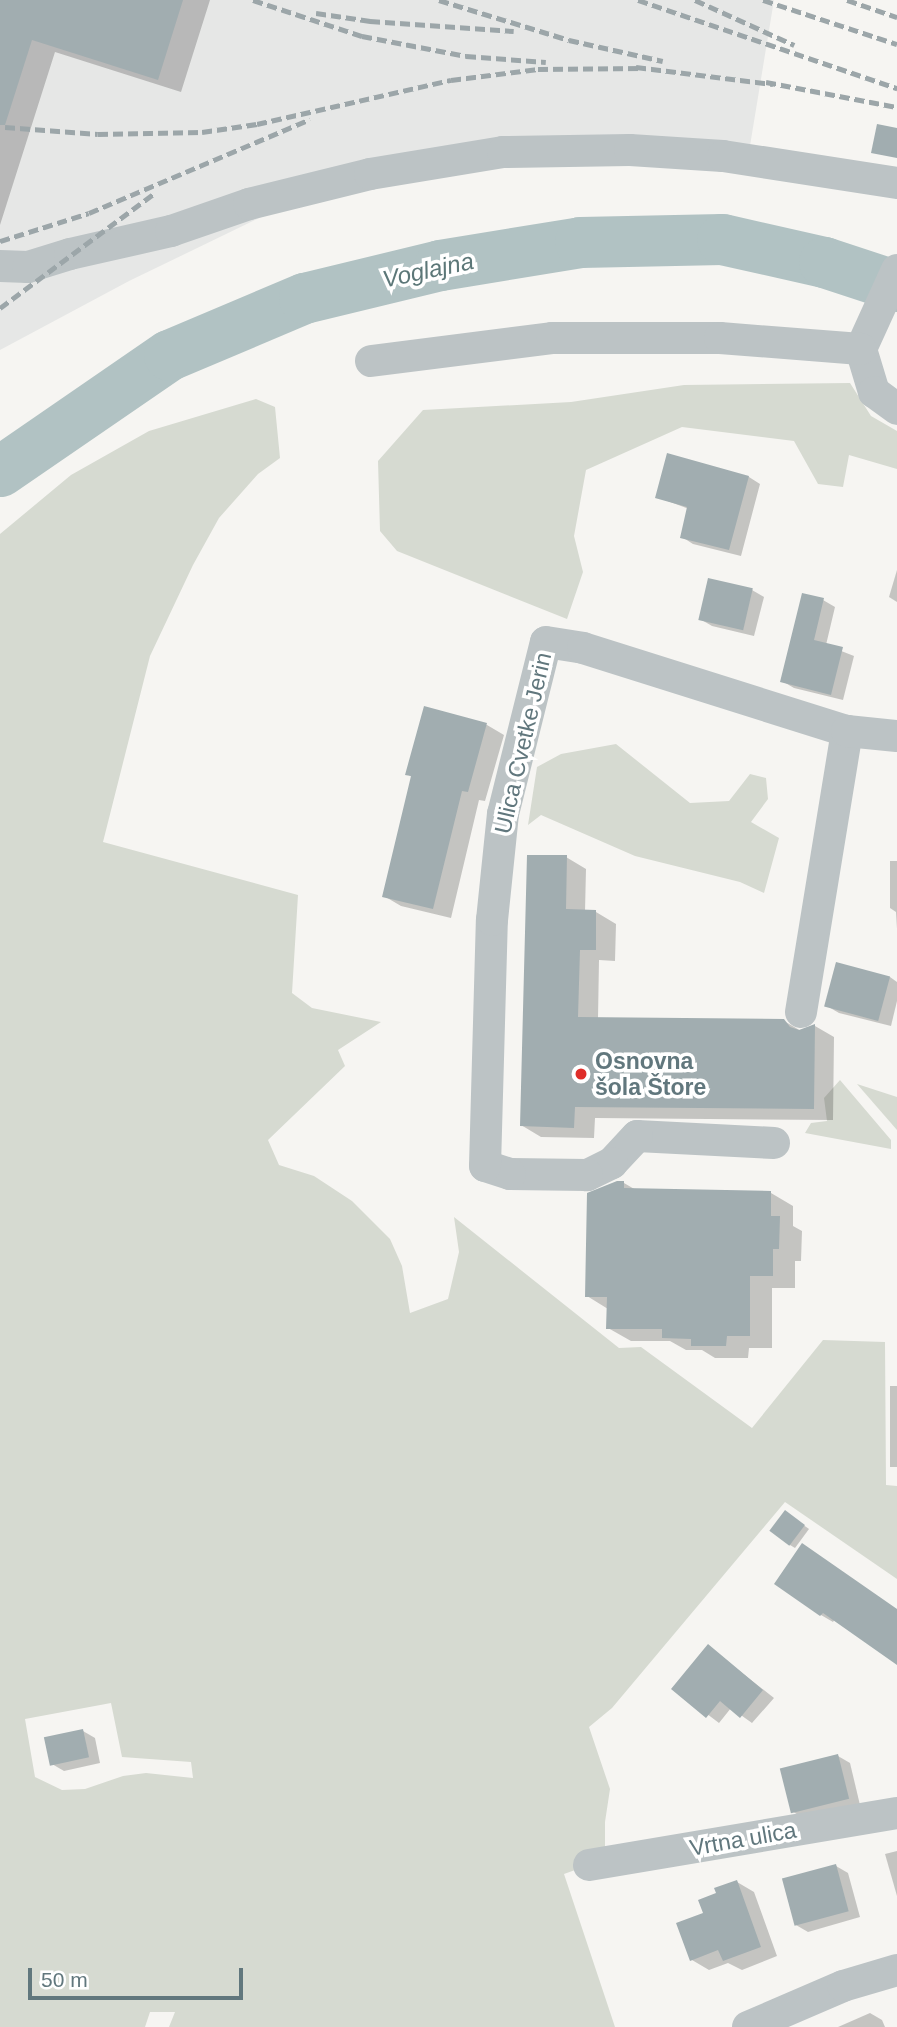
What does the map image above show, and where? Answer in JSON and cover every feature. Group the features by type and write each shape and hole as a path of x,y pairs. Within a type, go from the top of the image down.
{"street":[{"path":"0,266 29,267 70,254 171,231 249,204 370,174 503,152 630,149 723,156 897,183"},
{"path":"897,270 861,349 874,391 897,410"},
{"path":"371,361 552,338 720,338 861,349"},
{"name":"Ulica Cvetke Jerin","path":"774,1143 637,1136 612,1163 587,1175 510,1174 485,1166 492,920 503,814 546,642 583,648 847,731 897,736"},
{"path":"801,1012 847,731"},
{"name":"Vrtna ulica","path":"589,1866 897,1813"},
{"path":"748,2027 843,1986 897,1970"}],"shaded area":[{"path":"0,0 774,0 746,170 611,162 462,168 280,208 129,281 0,350"},
{"path":"850,383 871,416 897,431 897,469 849,455 843,487 818,484 794,441 682,427 586,470 574,536 583,572 567,619 397,551 380,531 378,461 423,410 571,402 684,385"},
{"path":"256,399 275,407 280,458 258,474 219,518 193,565 150,656 103,842 298,895 292,993 312,1008 381,1022 338,1050 345,1066 268,1140 279,1165 314,1176 352,1201 390,1239 402,1266 410,1313 448,1299 459,1252 454,1217 619,1348 641,1347 752,1428 823,1340 885,1342 886,1485 897,1486 897,1579 785,1502 612,1708 589,1727 610,1789 605,1822 605,1853 589,1865 564,1874 615,2027 169,2027 175,2012 150,2012 145,2027 0,2027 0,534 71,475 149,431","holes":["111,1703 122,1757 191,1762 193,1778 146,1773 123,1776 85,1789 62,1790 35,1777 25,1719"]},
{"path":"616,744 690,803 729,801 750,774 766,778 768,799 751,822 779,838 764,893 740,882 635,856 541,815 528,825 537,767 561,754"},
{"path":"840,1080 891,1140 891,1149 805,1133 811,1123 827,1121 824,1098"},
{"path":"857,1084 897,1097 897,1130"}],"building":[{"path":"0,0 183,0 158,80 32,40 5,125 0,125"},
{"path":"877,124 897,128 897,158 871,153"},
{"path":"667,453 749,476 729,550 680,538 687,507 655,498"},
{"path":"708,578 753,588 743,630 698,620"},
{"path":"802,593 824,598 814,640 843,647 831,695 780,682"},
{"path":"424,706 487,723 468,792 462,791 433,909 382,897 411,776 405,775"},
{"path":"527,855 567,855 566,909 596,910 596,950 580,950 578,1017 784,1019 790,1027 799,1030 815,1024 814,1109 575,1107 574,1128 520,1126"},
{"path":"836,962 890,976 878,1021 824,1006"},
{"path":"617,1181 624,1181 624,1188 771,1191 771,1216 780,1216 779,1249 773,1249 773,1276 750,1276 750,1336 727,1336 726,1346 691,1346 691,1339 662,1338 662,1329 606,1329 607,1297 585,1297 587,1193"},
{"path":"785,1510 805,1525 789,1546 769,1531"},
{"path":"802,1543 897,1609 897,1665 823,1613 820,1616 774,1584"},
{"path":"708,1644 763,1690 740,1718 720,1701 706,1718 671,1689"},
{"path":"83,1729 89,1757 50,1766 44,1737"},
{"path":"838,1754 849,1799 791,1813 780,1769"},
{"path":"836,1864 849,1911 795,1926 782,1878"},
{"path":"737,1880 761,1947 723,1961 718,1950 690,1961 676,1923 703,1913 698,1900 716,1893 714,1888"}],"waterway":[{"name":"Voglajna","path":"0,471 169,355 304,298 440,265 580,242 722,239 824,262 897,286"}],"railway":[{"path":"253,0 362,36 466,56 546,62"},
{"path":"439,0 569,40 663,61"},
{"path":"638,0 897,88"},
{"path":"695,0 794,45"},
{"path":"763,0 897,44"},
{"path":"847,0 897,17"},
{"path":"316,13 370,21 514,31"},
{"path":"636,67 773,84"},
{"path":"5,127 98,134 202,132 257,124 451,80 538,69 644,68"},
{"path":"766,82 897,107"},
{"path":"0,241 89,213 310,119"},
{"path":"0,308 156,192"}],"place":[{"name":"Osnovna šola Štore","path":"581,1074"}]}
